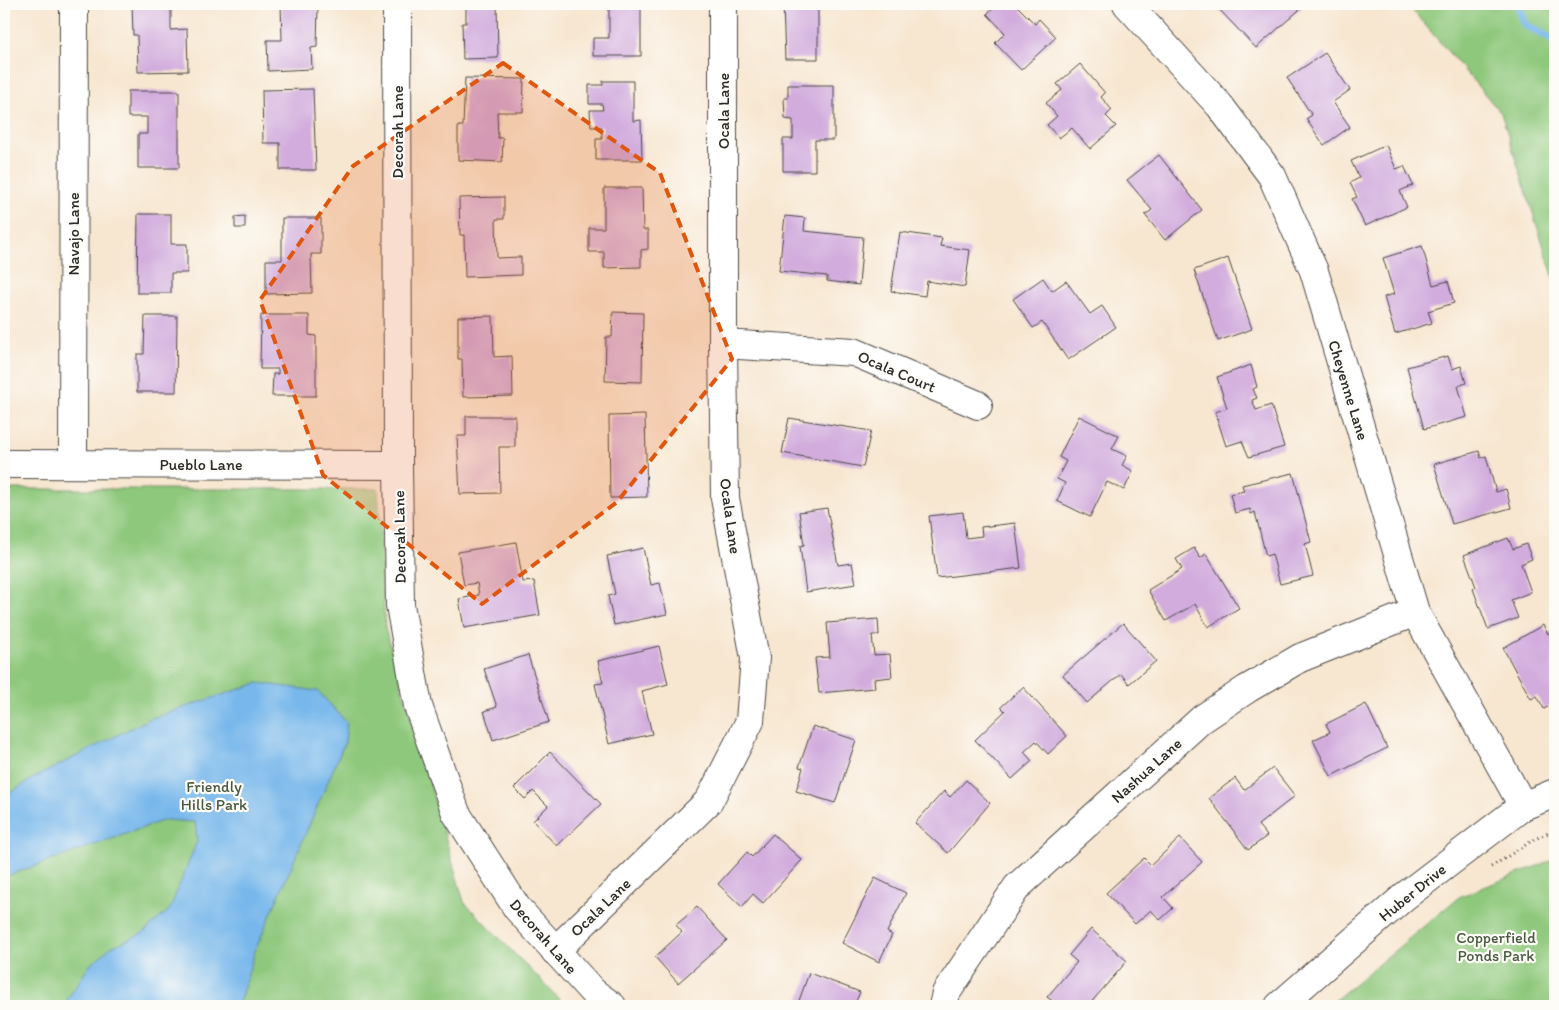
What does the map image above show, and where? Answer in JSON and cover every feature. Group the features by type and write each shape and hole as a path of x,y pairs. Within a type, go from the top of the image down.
{"street":[{"name":"Navajo Lane","path":"73,464 74,4"},
{"name":"Decorah Lane","path":"397,4 400,605 418,706 456,812 517,908 593,992 612,1006"},
{"name":"Ocala Lane","path":"555,951 709,801 750,721 756,658 725,498 723,4"},
{"name":"Cheyenne Lane","path":"1127,4 1220,106 1272,176 1314,272 1415,612 1523,806"},
{"name":"Ocala Court","path":"723,344 854,352 978,405"},
{"name":"Pueblo Lane","path":"4,464 398,464"},
{"name":"Nashua Lane","path":"943,1006 946,994 1016,887 1202,719 1300,658 1415,612"},
{"name":"Huber Drive","path":"1279,1006 1405,896 1523,806 1555,793"}],"highlighted area":[{"path":"503,63 660,173 732,359 617,502 482,604 323,475 260,300 353,166"}],"green space":[{"path":"1407,4 1555,4 1555,282 1501,113"},
{"name":"Friendly Hills Park","path":"4,489 378,489 385,628 464,902 566,1006 4,1006"},
{"name":"Copperfield Ponds Park","path":"1555,859 1555,1006 1328,1006 1459,897"}],"water":[{"path":"258,683 318,691 347,723 345,742 255,951 238,1006 63,1006 89,966 111,947 143,933 170,909 197,841 195,822 165,820 4,877 4,797 32,779 149,719"}],"building":[{"path":"132,4 171,4 171,30 187,29 188,71 138,72 137,35 133,35"},
{"path":"281,4 318,4 317,47 311,48 312,69 268,71 267,40 282,40"},
{"path":"466,4 497,4 498,58 463,59 462,23 466,23"},
{"path":"609,4 644,4 644,6 641,6 641,56 593,56 593,38 609,38"},
{"path":"783,4 818,4 818,59 785,59"},
{"path":"998,4 1015,4 1035,24 1039,19 1056,37 1021,70 995,43 1005,33 987,14"},
{"path":"1214,4 1306,4 1256,48"},
{"path":"1325,53 1350,90 1333,102 1350,127 1324,145 1306,119 1312,115 1287,78"},
{"path":"1080,64 1105,93 1101,97 1112,110 1106,116 1116,126 1090,149 1072,128 1059,138 1047,125 1057,116 1046,103 1062,90 1057,84"},
{"path":"465,78 524,79 523,112 497,112 498,138 503,138 502,162 458,160 458,126 463,126"},
{"path":"603,81 633,81 633,121 641,120 642,160 596,160 596,139 602,139 602,127 591,127 590,110 603,110 602,104 589,104 589,85 603,85"},
{"path":"788,85 834,85 834,140 815,140 815,171 783,171 783,139 793,139 793,120 785,119 784,98 788,98"},
{"path":"313,89 316,170 280,170 280,143 263,143 262,90"},
{"path":"128,91 179,91 179,168 138,168 138,134 147,134 147,117 128,117"},
{"path":"1386,145 1396,169 1404,166 1413,185 1400,191 1407,207 1365,226 1352,199 1357,197 1350,183 1359,178 1351,161"},
{"path":"1159,155 1202,210 1165,240 1145,215 1152,210 1127,180"},
{"path":"604,188 642,188 643,230 648,230 648,249 641,250 641,267 604,268 604,252 589,252 589,228 604,228"},
{"path":"504,197 504,219 496,219 497,258 521,257 521,275 465,277 464,235 460,235 459,198"},
{"path":"138,214 171,214 171,244 187,244 187,273 171,273 171,293 137,293"},
{"path":"245,216 245,228 235,228 235,217"},
{"path":"785,216 805,218 804,231 863,237 859,285 827,281 827,276 779,271"},
{"path":"282,218 321,218 321,254 311,254 312,293 266,294 266,260 282,260"},
{"path":"900,232 942,238 940,246 970,250 965,287 927,281 925,296 891,291"},
{"path":"1422,246 1433,285 1448,281 1454,303 1428,311 1432,323 1395,334 1384,297 1394,294 1383,258"},
{"path":"1228,258 1252,329 1218,341 1194,270"},
{"path":"1043,278 1052,291 1066,281 1090,314 1102,306 1116,327 1068,360 1042,322 1033,328 1013,299"},
{"path":"613,312 643,313 642,382 605,381 606,337 612,337"},
{"path":"261,315 309,315 309,335 316,336 316,396 272,396 273,374 278,374 278,369 260,369"},
{"path":"145,316 177,316 176,392 137,392 137,354 144,354"},
{"path":"493,316 494,357 512,356 513,396 463,397 462,359 458,359 458,317"},
{"path":"1448,356 1452,369 1461,366 1466,383 1458,386 1467,417 1424,429 1407,367"},
{"path":"1251,365 1257,387 1253,389 1257,398 1252,400 1256,410 1271,405 1284,447 1249,457 1242,441 1226,446 1215,412 1227,408 1217,377"},
{"path":"645,415 647,497 610,498 609,416"},
{"path":"466,416 515,416 515,447 499,447 500,493 460,494 457,436 466,436"},
{"path":"1079,416 1119,436 1112,449 1127,456 1122,465 1133,471 1124,490 1107,482 1090,517 1057,501 1065,483 1057,479 1066,461 1059,457"},
{"path":"789,418 871,431 863,467 782,453"},
{"path":"1479,451 1481,458 1486,456 1496,492 1506,489 1511,508 1452,524 1434,464"},
{"path":"1293,473 1311,542 1305,544 1313,576 1280,584 1272,554 1266,556 1255,512 1251,514 1250,509 1235,513 1230,494 1244,491 1242,485"},
{"path":"827,508 838,565 852,563 856,584 806,592 800,546 804,545 799,512"},
{"path":"963,512 966,538 982,536 981,527 1015,523 1021,568 937,578 929,516"},
{"path":"1508,538 1513,549 1526,544 1532,559 1521,564 1531,592 1511,600 1518,618 1488,629 1473,589 1476,587 1464,555"},
{"path":"516,542 523,582 534,581 540,615 464,628 459,599 479,595 477,583 464,585 458,552"},
{"path":"643,548 651,585 660,583 667,614 614,625 608,596 615,594 607,556"},
{"path":"1194,548 1200,558 1206,554 1239,608 1208,627 1195,604 1166,621 1148,590 1182,569 1176,559"},
{"path":"878,619 879,635 872,635 874,655 890,654 892,677 874,679 875,688 819,693 815,658 830,657 827,623"},
{"path":"1123,623 1156,661 1129,684 1121,674 1087,703 1063,675"},
{"path":"1543,625 1548,634 1555,629 1555,703 1544,709 1537,696 1531,699 1503,648"},
{"path":"659,646 668,684 642,691 652,734 609,744 595,684 603,683 598,661"},
{"path":"528,655 549,722 493,740 484,711 497,707 484,669"},
{"path":"1023,687 1067,736 1048,754 1036,741 1024,752 1032,761 1012,779 975,740 1005,711 1001,707"},
{"path":"1366,704 1387,748 1331,776 1313,740 1330,732 1326,724"},
{"path":"813,726 856,740 835,803 796,791 803,768 799,767"},
{"path":"550,752 601,804 557,846 533,821 548,806 533,791 525,799 514,788"},
{"path":"1273,768 1295,796 1258,825 1267,836 1248,850 1209,798 1235,778 1244,790"},
{"path":"966,780 990,803 948,853 915,823 944,791 950,797"},
{"path":"773,834 802,860 763,903 753,894 742,907 718,884 747,852 752,857"},
{"path":"1180,838 1202,862 1163,897 1173,908 1160,920 1151,910 1135,924 1106,893 1144,858 1151,865"},
{"path":"875,878 906,893 887,932 892,935 879,962 842,943"},
{"path":"697,907 727,940 678,983 655,957 682,932 676,925"},
{"path":"1091,929 1127,961 1088,1006 1059,1006 1047,997 1077,962 1069,955"},
{"path":"809,973 860,992 854,1006 797,1006"}],"waterway":[{"path":"1518,4 1524,24 1555,41"}]}
